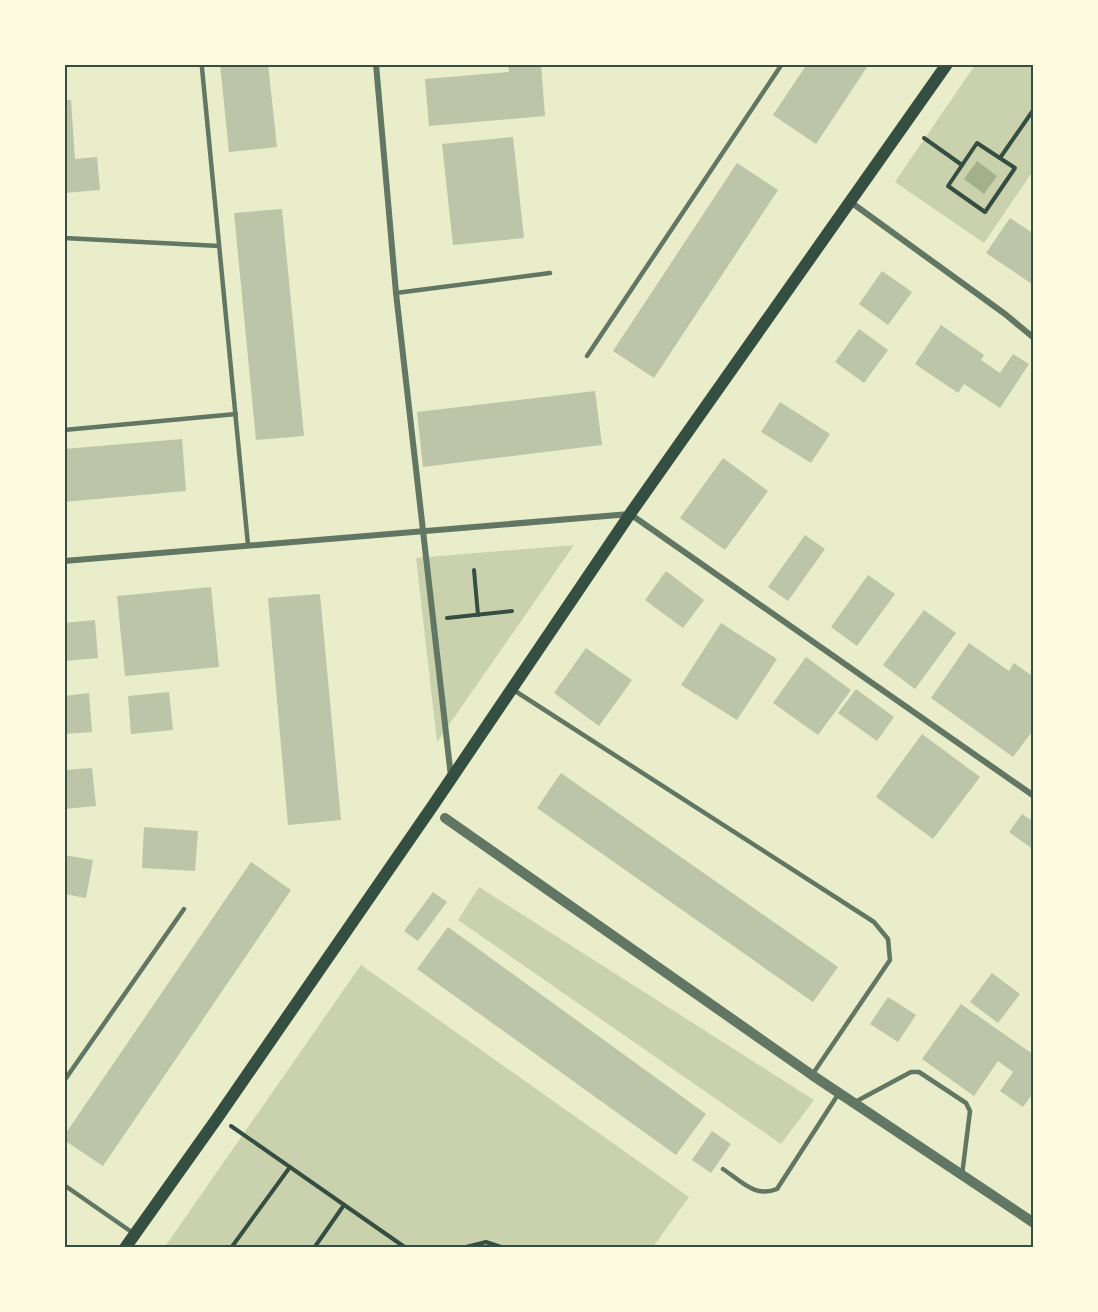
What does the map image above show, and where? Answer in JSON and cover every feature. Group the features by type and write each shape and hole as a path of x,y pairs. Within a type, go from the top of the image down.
{"main road":[{"path":"124,1248 218,1118 630,514 852,202 947,64"}],"street":[{"path":"376,64 396,293 425,530 451,778"},
{"path":"852,202 1005,314 1034,338"},
{"path":"64,561 630,514 1034,796"},
{"path":"445,818 812,1075 1034,1223"}],"lane":[{"path":"587,357 782,64"},
{"path":"202,68 248,545"},
{"path":"64,238 219,246"},
{"path":"396,293 550,273"},
{"path":"64,430 236,414"},
{"path":"511,689 874,921 888,939 890,960 812,1075"},
{"path":"64,1081 184,909"},
{"path":"854,1102 910,1072 920,1072 966,1103 970,1111 962,1175"},
{"path":"723,1169 755,1191 765,1194 777,1189 839,1093"},
{"path":"64,1185 134,1234"}],"path":[{"path":"1000,158 1034,109"},
{"path":"924,138 962,165"},
{"path":"977,143 1000,158 1015,168 985,212 948,186 977,143"},
{"path":"474,570 478,615"},
{"path":"434,619 512,611"},
{"path":"218,1118 406,1248"},
{"path":"231,1248 290,1167"},
{"path":"314,1248 344,1205"},
{"path":"462,1248 486,1242 504,1248"}],"shaded area":[{"path":"975,65 1033,65 1033,171 984,243 895,182"},
{"path":"977,161 997,176 984,194 964,179"},
{"path":"574,545 437,742 416,558"},
{"path":"479,887 814,1100 781,1144 458,920"},
{"path":"361,965 689,1197 653,1247 164,1248"}],"building":[{"path":"220,64 268,64 277,147 229,152"},
{"path":"508,64 541,64 545,116 429,126 425,79 509,72"},
{"path":"807,64 869,64 816,144 773,115"},
{"path":"64,100 71,100 75,159 97,157 100,190 64,193"},
{"path":"513,137 524,238 453,245 442,144"},
{"path":"737,163 778,190 654,378 613,351"},
{"path":"282,209 304,436 256,440 234,213"},
{"path":"1010,218 1034,234 1032,284 986,253"},
{"path":"882,271 912,292 888,325 859,304"},
{"path":"941,325 984,355 981,360 1000,373 1013,354 1029,364 1000,408 964,384 958,393 915,364"},
{"path":"859,329 888,350 864,383 835,362"},
{"path":"595,391 602,445 423,467 417,412"},
{"path":"780,402 830,434 811,463 761,432"},
{"path":"182,439 186,491 64,502 64,449"},
{"path":"723,458 768,491 725,550 680,518"},
{"path":"805,535 825,549 788,601 768,587"},
{"path":"666,571 704,600 683,628 645,600"},
{"path":"868,575 895,594 857,646 831,627"},
{"path":"211,587 219,667 125,676 117,596"},
{"path":"320,594 341,820 288,825 268,598"},
{"path":"924,610 956,633 915,689 883,665"},
{"path":"95,620 98,658 64,661 64,623"},
{"path":"721,623 777,659 737,720 681,685"},
{"path":"969,643 1009,671 1014,663 1034,677 1034,729 1013,757 931,698"},
{"path":"586,648 632,680 599,726 554,693"},
{"path":"806,657 851,690 818,735 773,703"},
{"path":"856,689 894,717 877,741 838,713"},
{"path":"169,692 173,730 131,734 128,696"},
{"path":"89,693 92,732 64,734 64,696"},
{"path":"922,734 980,777 933,839 876,797"},
{"path":"92,768 96,806 64,809 64,770"},
{"path":"561,773 838,967 813,1002 537,808"},
{"path":"1022,814 1034,822 1034,850 1009,832"},
{"path":"144,827 198,831 195,871 142,868"},
{"path":"64,855 93,860 86,898 64,894"},
{"path":"251,862 291,890 103,1166 64,1140 64,1136"},
{"path":"433,892 447,902 418,941 404,931"},
{"path":"448,927 706,1114 676,1155 417,969"},
{"path":"992,973 1020,994 998,1023 970,1002"},
{"path":"888,997 916,1015 898,1042 870,1024"},
{"path":"961,1004 1034,1055 1034,1092 1023,1107 1000,1091 1013,1072 998,1061 974,1096 922,1059"},
{"path":"712,1131 731,1144 711,1173 692,1160"}]}
